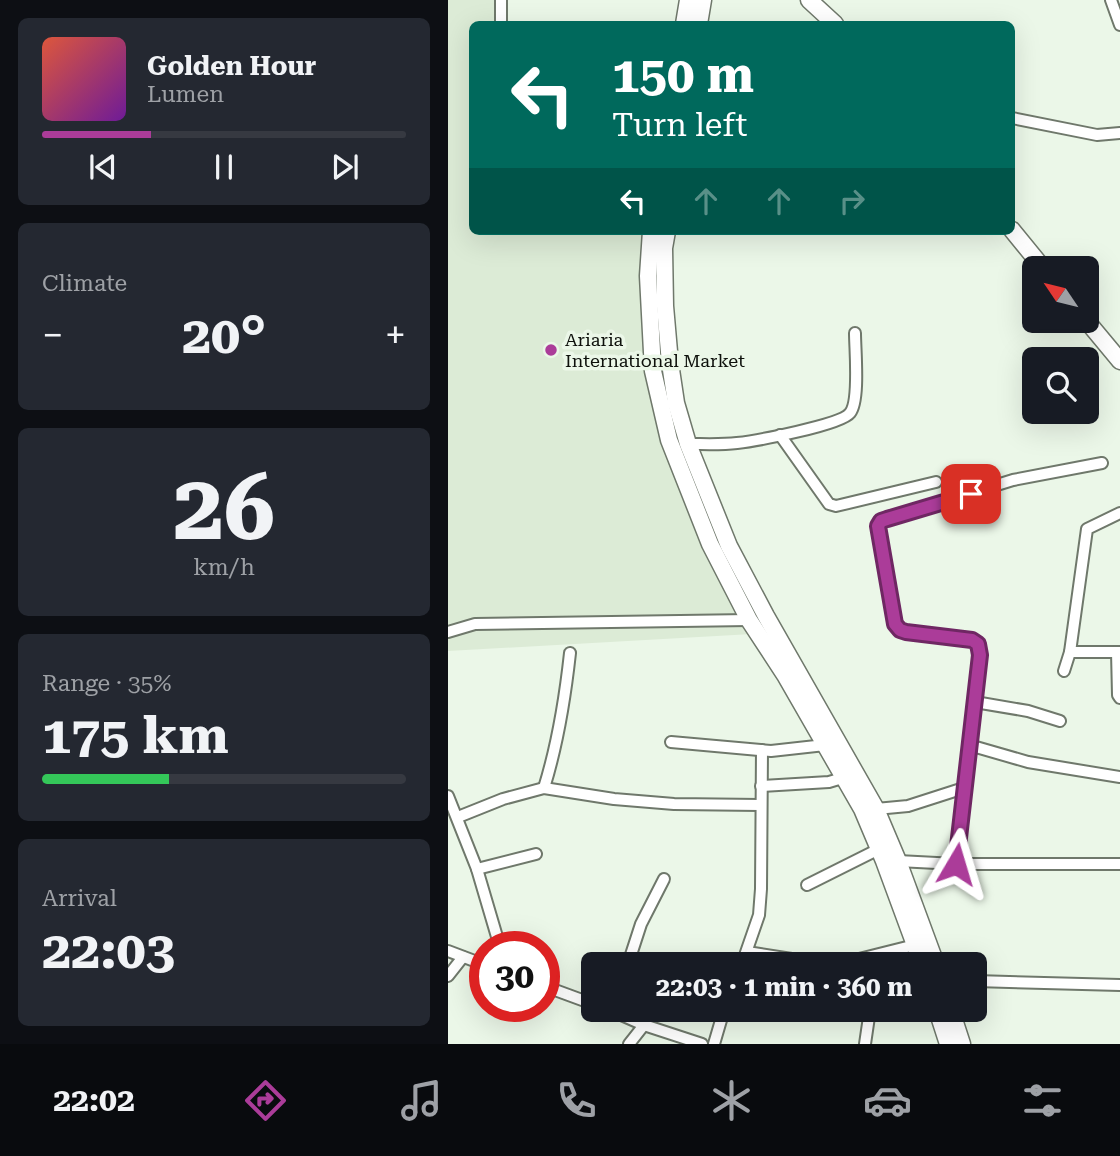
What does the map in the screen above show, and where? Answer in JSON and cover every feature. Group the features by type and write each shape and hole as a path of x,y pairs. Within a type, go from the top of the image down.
{"main road":[{"path":"684,21 688,0"},
{"path":"700,21 703,0"},
{"path":"809,0 832,21"},
{"path":"1015,234 1033,256"},
{"path":"652,235 648,276 653,371 669,440 709,544 749,620 785,675 862,809 918,952"},
{"path":"666,235 665,306 670,363 676,403 688,444 729,546 876,808 932,952"},
{"path":"1097,333 1120,361"},
{"path":"941,1022 948,1044"},
{"path":"955,1022 962,1044"}],"street":[{"path":"501,0 501,21"},
{"path":"1111,0 1120,25"},
{"path":"1015,119 1097,135 1120,133"},
{"path":"688,444 737,443 840,420 850,413 855,402 855,333"},
{"path":"780,435 829,504 836,506 936,482"},
{"path":"956,864 980,655 978,644 972,640 900,630 895,624 878,526 881,521 1013,480 1102,463"},
{"path":"1064,671 1070,652 1087,529 1120,513"},
{"path":"448,632 475,624 749,620"},
{"path":"1070,652 1119,652 1120,698"},
{"path":"544,788 564,708 570,653"},
{"path":"975,702 1028,711 1060,721"},
{"path":"671,742 762,750 804,749 825,745"},
{"path":"970,745 1028,762 1120,777"},
{"path":"747,952 759,915 760,902 762,750"},
{"path":"761,786 829,782 839,779 840,771"},
{"path":"458,817 503,799 544,788 614,799 674,804 760,805"},
{"path":"876,808 908,806 964,788"},
{"path":"448,796 477,869 495,931"},
{"path":"807,885 879,849"},
{"path":"477,869 536,854"},
{"path":"898,861 956,864 1120,864"},
{"path":"632,952 641,925 664,879"},
{"path":"896,952 915,945"},
{"path":"448,951 469,959"},
{"path":"448,976 463,957"},
{"path":"987,981 1120,985"},
{"path":"560,992 581,1000"},
{"path":"638,1022 702,1044"},
{"path":"714,1044 720,1022"},
{"path":"865,1044 868,1022"},
{"path":"629,1044 644,1025"}],"shaded area":[{"name":"Ariaria International Market","path":"448,0 494,0 495,21 469,21 469,235 659,235 652,292 656,408 752,634 448,651"}],"place":[{"name":"Ariaria International Market","path":"551,350"}],"route":[{"path":"956,864 980,655 978,644 972,640 900,630 895,624 878,526 881,521 971,494"}]}
